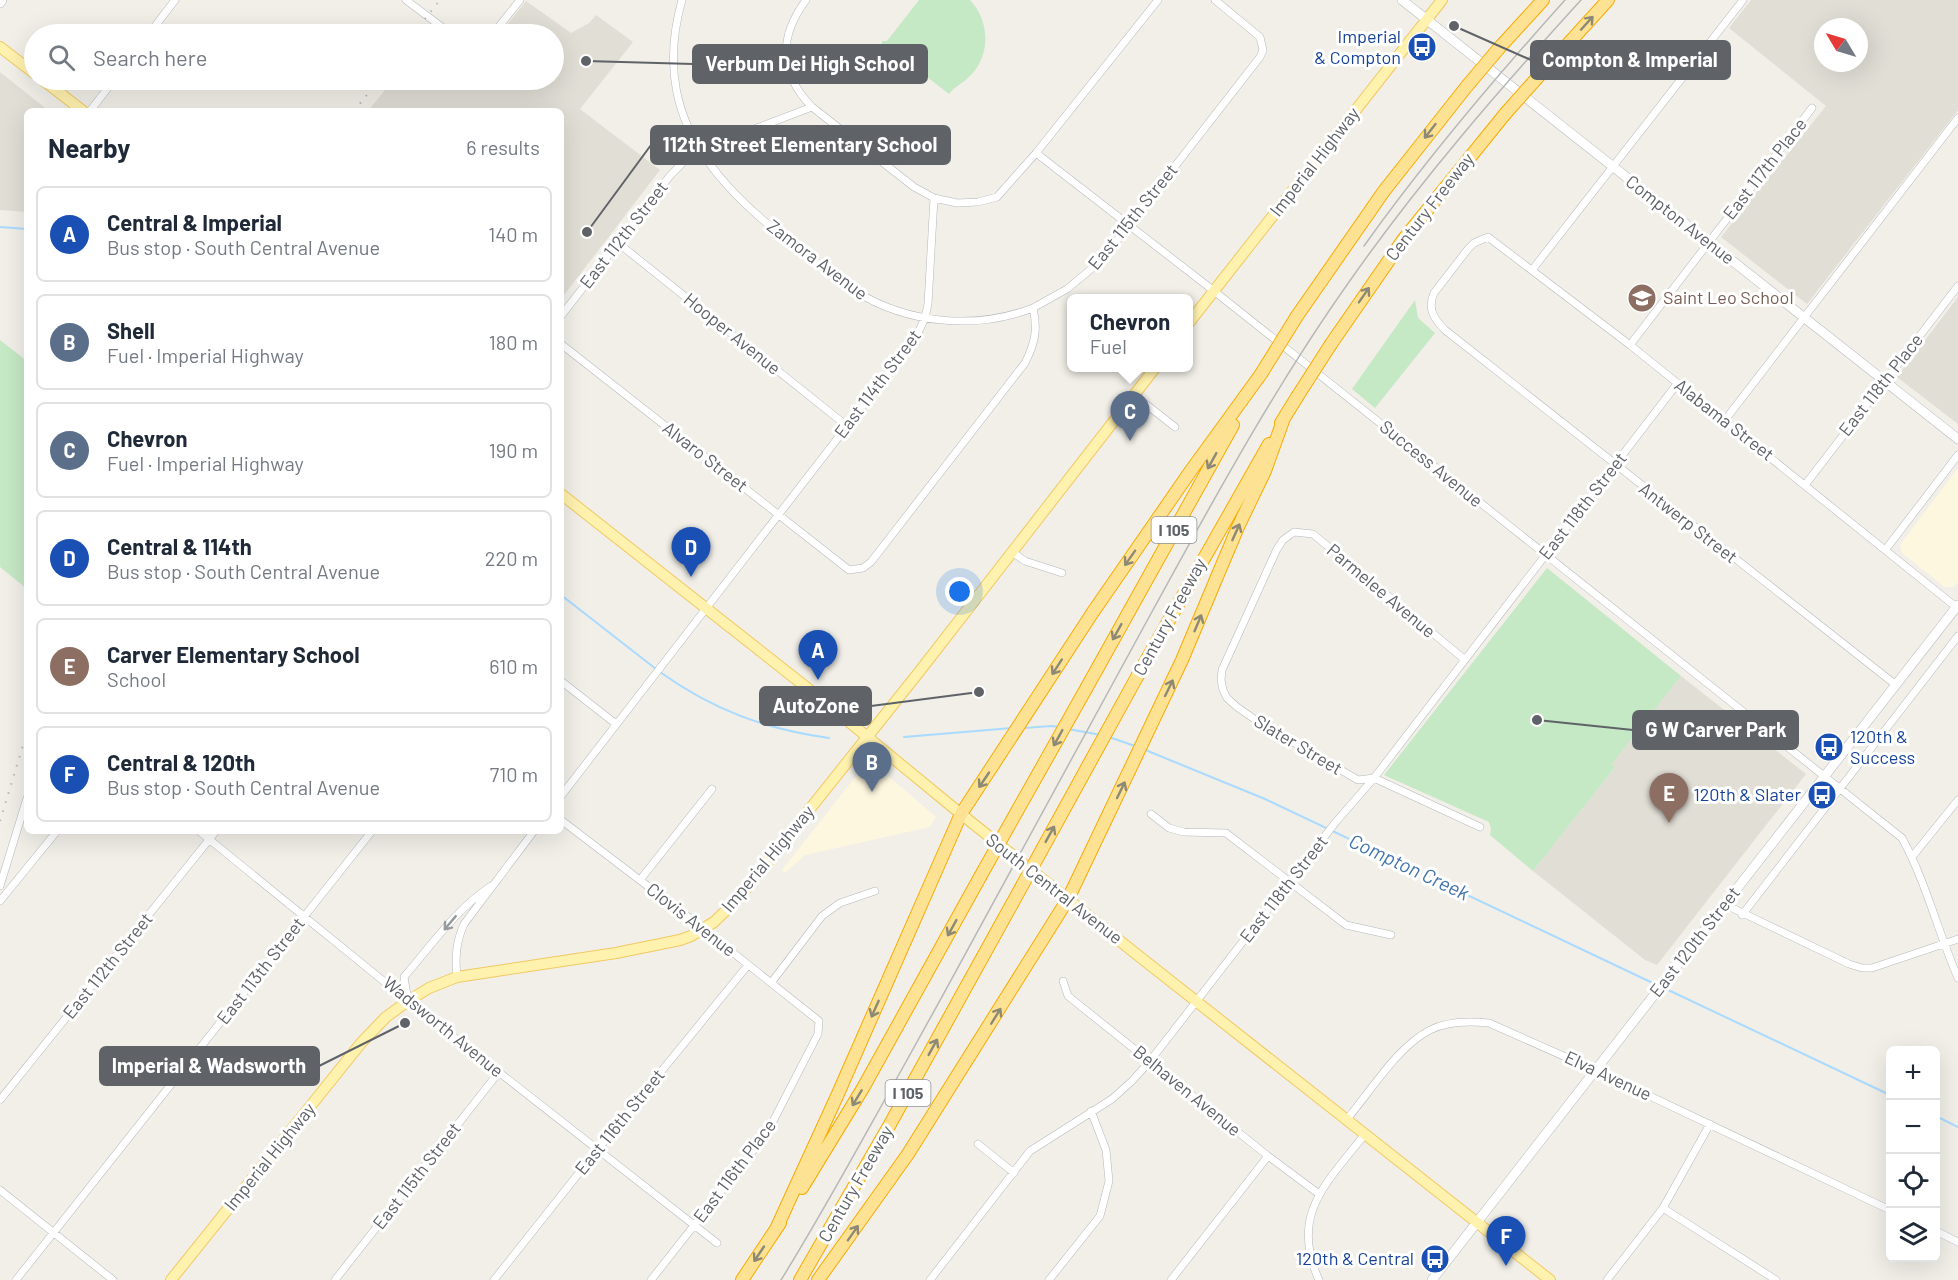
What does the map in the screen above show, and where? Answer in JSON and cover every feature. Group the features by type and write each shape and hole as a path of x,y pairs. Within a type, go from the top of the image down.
{"highway":[{"name":"I 105","path":"742,1280 863,1088 1261,374 1297,316 1384,191 1467,86 1544,0"},
{"name":"Century Freeway","path":"800,1280 890,1126 1138,675 1297,397 1404,240 1505,114 1608,0"},
{"path":"777,1227 961,814 1094,612 1192,469 1261,374"},
{"path":"818,1280 908,1154 1068,899 1182,660 1264,471 1284,418"}],"main road":[{"name":"Imperial Highway","path":"1193,318 1442,0"},
{"path":"0,46 24,65"},
{"path":"56,90 79,108"},
{"name":"Imperial Highway","path":"171,1280 361,1043 386,1017 408,1001 429,988 457,977 664,944 691,936 726,911 739,898 867,737 1152,372"},
{"name":"South Central Avenue","path":"564,496 1196,1001 1550,1280"}],"street":[{"path":"156,24 175,0"},
{"path":"406,0 437,24"},
{"path":"501,24 520,0"},
{"name":"Zamora Avenue","path":"682,0 676,19 674,40 675,82 681,110 699,150 734,195 835,276 874,303 908,315 964,321 995,319 1033,308"},
{"path":"806,0 794,16 788,33 786,60 795,86 812,107 914,186 934,198 957,203 978,202 997,197 1036,153 1158,0"},
{"name":"East 115th Street","path":"1033,308 1049,301 1102,260 1253,68 1263,50 1263,43 1255,31 1215,0"},
{"name":"Compton Avenue","path":"1402,0 1958,439"},
{"path":"1532,270 1743,0"},
{"path":"92,108 106,90"},
{"name":"East 112th Street","path":"564,312 676,168 699,150 812,107"},
{"name":"East 117th Place","path":"1630,345 1812,108"},
{"path":"1725,420 1958,118"},
{"name":"Success Avenue","path":"1036,153 1214,291 1902,838 1912,857 1958,978"},
{"name":"East 114th Street","path":"564,792 916,337 925,318 928,304 934,198"},
{"name":"Alabama Street","path":"1431,310 1431,299 1434,293 1468,249 1474,243 1488,237 1630,345 1957,606"},
{"name":"Hooper Avenue","path":"618,243 847,426"},
{"name":"East 118th Place","path":"1805,485 1958,286"},
{"name":"Alvaro Street","path":"564,347 849,570 863,568 871,562 1025,363 1036,337 1033,308"},
{"name":"Antwerp Street","path":"1431,310 1434,319 1445,330 1896,685"},
{"name":"East 118th Street","path":"930,1280 1030,1151 1112,1099 1150,1061 1335,823 1374,778 1677,384"},
{"path":"1134,395 1175,427"},
{"path":"1886,549 1958,455"},
{"name":"Parmelee Avenue","path":"1223,690 1222,670 1277,549 1283,540 1294,532 1313,534 1464,659"},
{"path":"1012,552 1025,561 1062,573"},
{"name":"East 120th Street","path":"1432,1280 1957,606"},
{"path":"1742,915 1958,636"},
{"path":"564,683 616,724"},
{"name":"Slater Street","path":"1223,690 1227,698 1252,718 1358,780 1374,778 1480,827"},
{"path":"640,880 712,789"},
{"path":"1912,857 1958,800"},
{"path":"0,886 24,808"},
{"path":"1151,814 1169,828 1184,832 1226,833 1346,925 1391,935"},
{"name":"Clovis Avenue","path":"564,822 819,1021"},
{"path":"0,901 55,834"},
{"name":"Wadsworth Avenue","path":"203,834 408,1001 717,1243"},
{"name":"East 112th Street","path":"0,1100 214,834"},
{"name":"East 113th Street","path":"16,1280 370,834"},
{"path":"457,977 455,959 457,940 464,924 532,834"},
{"path":"408,1001 404,977 459,912 493,884"},
{"path":"771,983 822,916 840,903 876,891"},
{"path":"1724,904 1742,915 1862,968 1872,968 1958,939"},
{"name":"East 116th Street","path":"494,1280 748,965"},
{"name":"Belhaven Avenue","path":"1063,981 1068,996 1319,1194"},
{"name":"East 116th Place","path":"651,1280 767,1133 818,1034 819,1021"},
{"name":"Elva Avenue","path":"1347,1119 1407,1046 1430,1029 1471,1021 1489,1023 1595,1070 1886,1208"},
{"name":"East 115th Street","path":"335,1280 499,1072"},
{"path":"1049,1280 1100,1216 1109,1181 1106,1150 1091,1111"},
{"path":"1607,1280 1663,1209 1710,1124"},
{"path":"1320,1280 1307,1241 1309,1220 1319,1194 1365,1134"},
{"path":"978,1144 1014,1173"},
{"path":"1171,1280 1268,1156"},
{"path":"0,1190 113,1280"},
{"path":"1663,1209 1776,1280"},
{"path":"1940,1233 1958,1242"}],"shaded area":[{"path":"1751,0 1958,0 1958,110 1807,304 1721,237 1826,106 1729,28"},
{"path":"526,1 558,24 508,24"},
{"path":"596,15 633,42 580,109 660,170 564,295 564,108 370,108 385,90 564,90 564,28 571,33 589,23"},
{"path":"0,72 45,108 24,108 24,212 0,210"},
{"path":"1958,297 1958,424 1897,377"},
{"path":"1958,468 1958,582 1954,587 1945,587 1902,553 1900,545"},
{"path":"1681,676 1806,774 1657,965 1645,960 1533,871 1615,767 1612,764"},
{"path":"873,763 936,817 930,827 805,855 785,873 782,870 864,766"}],"green space":[{"path":"919,0 970,0 977,8 981,18 985,38 982,58 970,76 949,94 891,49 882,46 882,41 887,41"},
{"path":"1415,300 1418,318 1435,333 1375,408 1352,389"},
{"path":"0,340 24,359 24,587 0,567"},
{"path":"1547,568 1681,676 1612,764 1615,767 1533,871 1490,835 1489,822 1384,775"}],"waterway":[{"path":"0,227 24,229"},
{"path":"564,597 656,669"},
{"path":"660,672 700,697 740,716 783,729 829,738"},
{"name":"Compton Creek","path":"1024,728 1060,727"},
{"name":"Compton Creek","path":"904,737 1012,728"},
{"name":"Compton Creek","path":"1068,729 1101,735"},
{"name":"Compton Creek","path":"1109,737 1135,746"},
{"name":"Compton Creek","path":"1143,749 1265,799 1659,986"},
{"name":"Compton Creek","path":"1664,988 1886,1093"},
{"name":"Compton Creek","path":"1940,1118 1958,1127"}],"tram line":[{"path":"1364,246 1461,120 1565,0"},
{"path":"781,1280 828,1202 902,1069 1200,525 1296,361 1349,282 1403,208 1490,102 1581,0"}],"railway":[{"path":"421,24 440,0"},
{"path":"356,108 371,90"},
{"path":"0,821 24,742"}],"place":[{"name":"Compton & Imperial","path":"1454,26"},
{"name":"Imperial & Compton","path":"1422,47"},
{"name":"Verbum Dei High School","path":"586,61"},
{"name":"112th Street Elementary School","path":"587,232"},
{"name":"Saint Leo School","path":"1642,298"},
{"name":"Chevron","path":"1130,441"},
{"name":"Central & 114th","path":"691,577"},
{"name":"Central & Imperial","path":"818,680"},
{"name":"AutoZone","path":"979,692"},
{"name":"G W Carver Park","path":"1537,720"},
{"name":"120th & Success","path":"1829,747"},
{"name":"Shell","path":"872,792"},
{"name":"120th & Slater","path":"1822,795"},
{"name":"Carver Elementary School","path":"1669,823"},
{"name":"Imperial & Wadsworth","path":"405,1023"},
{"name":"120th & Central","path":"1435,1259"},
{"name":"Central & 120th","path":"1506,1266"}]}
